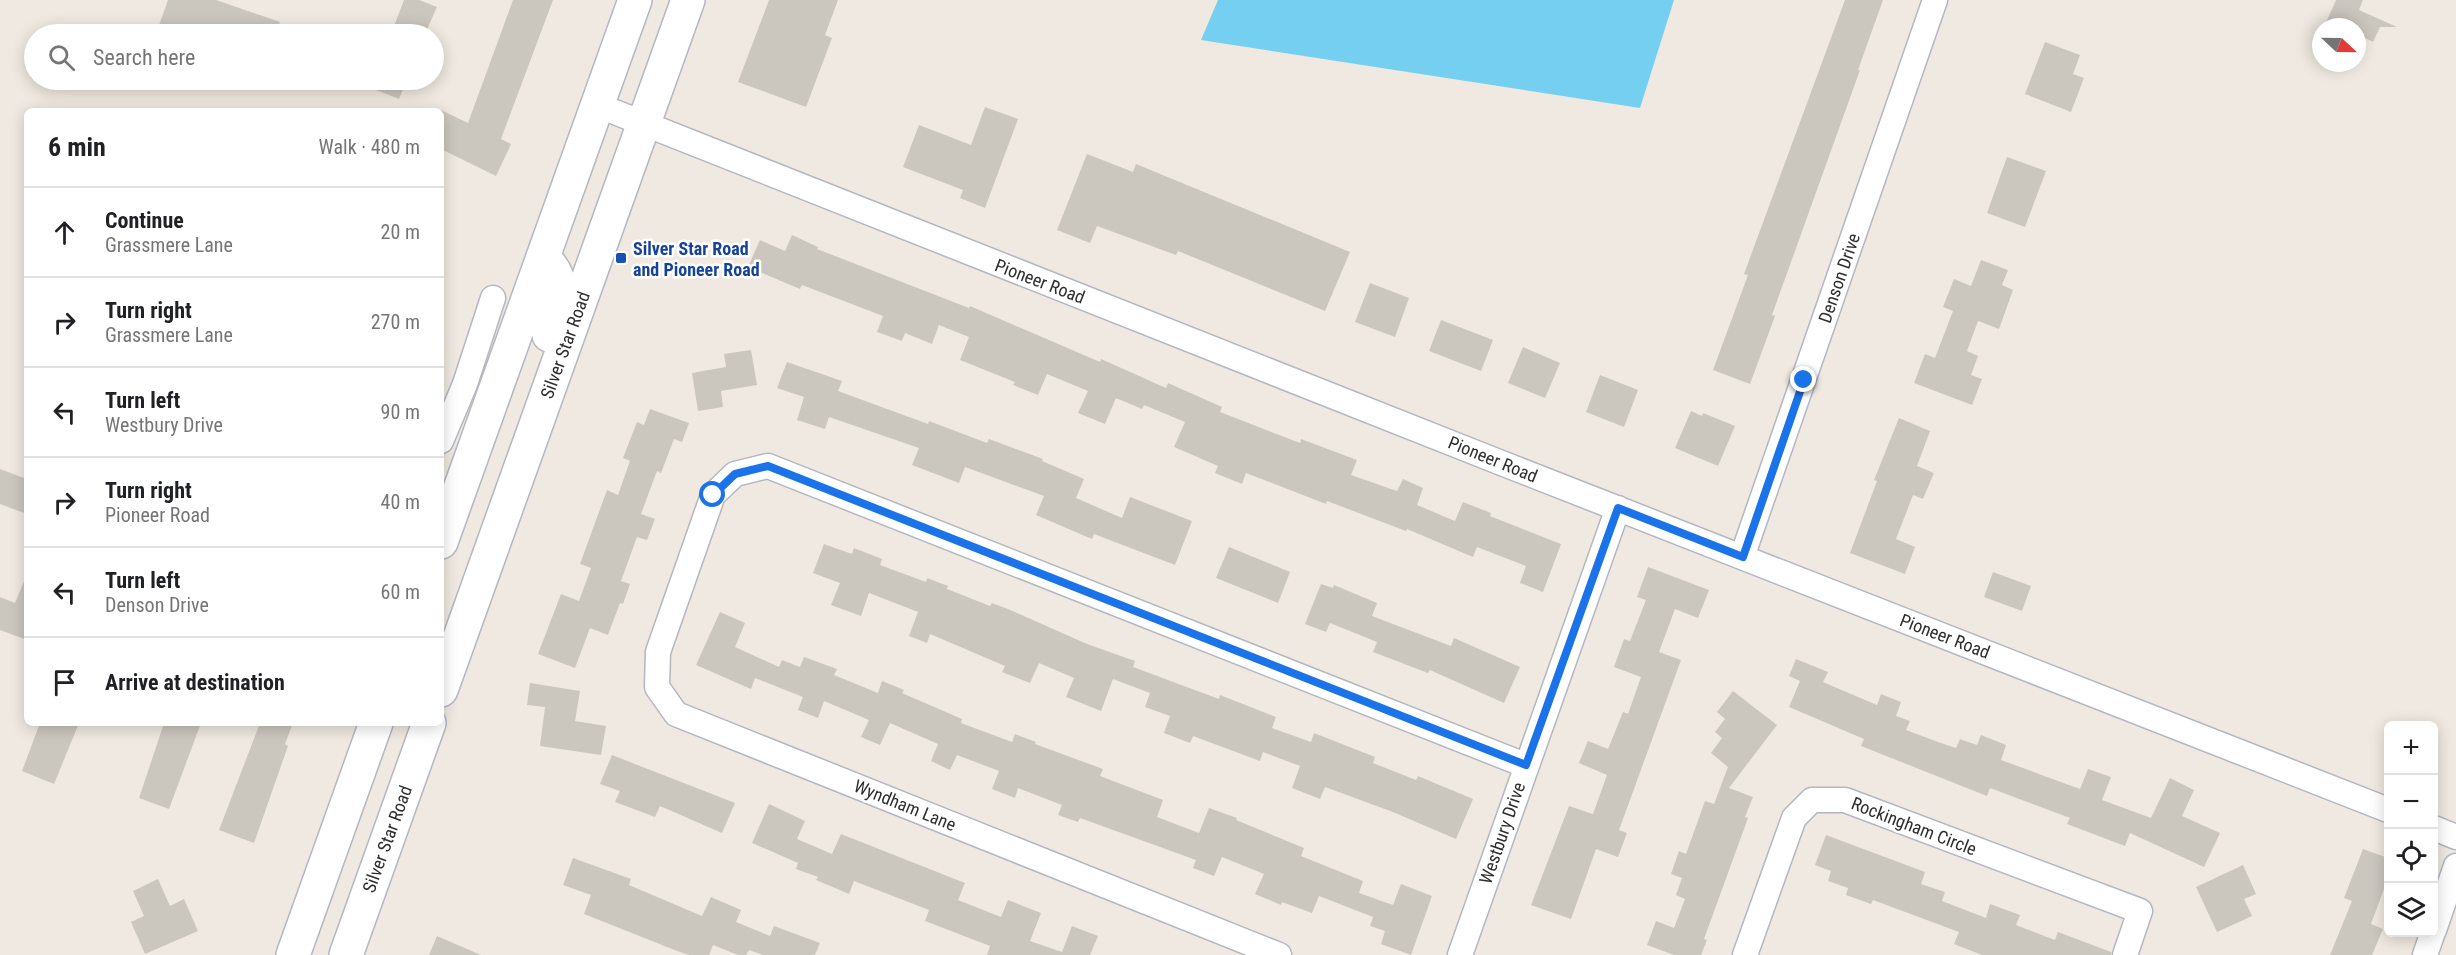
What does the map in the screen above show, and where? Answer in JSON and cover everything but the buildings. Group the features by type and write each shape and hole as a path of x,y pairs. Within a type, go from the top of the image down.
{"main road":[{"path":"444,534 635,0"},
{"name":"Silver Star Road","path":"444,682 688,0"},
{"path":"494,544 501,468 558,308 561,288 551,265 543,257"},
{"path":"293,955 375,726"},
{"name":"Silver Star Road","path":"346,955 428,726"}],"street":[{"name":"Denson Drive","path":"1743,557 1935,0"},
{"name":"Pioneer Road","path":"597,105 2384,808"},
{"path":"444,434 465,384 493,298"},
{"name":"Wyndham Lane","path":"1279,955 676,714 657,687 658,652 713,495 735,474 768,466 1526,765"},
{"name":"Westbury Drive","path":"1460,955 1618,508"},
{"name":"Rockingham Circle","path":"1745,955 1794,818 1812,800 1845,800 2140,911 2125,955"},
{"path":"2436,829 2456,837"},
{"path":"2438,917 2456,866"},
{"path":"2425,955 2431,937"}],"water":[{"path":"1218,0 1674,0 1640,108 1201,40"}],"place":[{"name":"Silver Star Road and Pioneer Road","path":"621,258"}],"route":[{"path":"713,495 735,474 768,466 1526,765 1618,508 1743,557 1804,380"}]}
